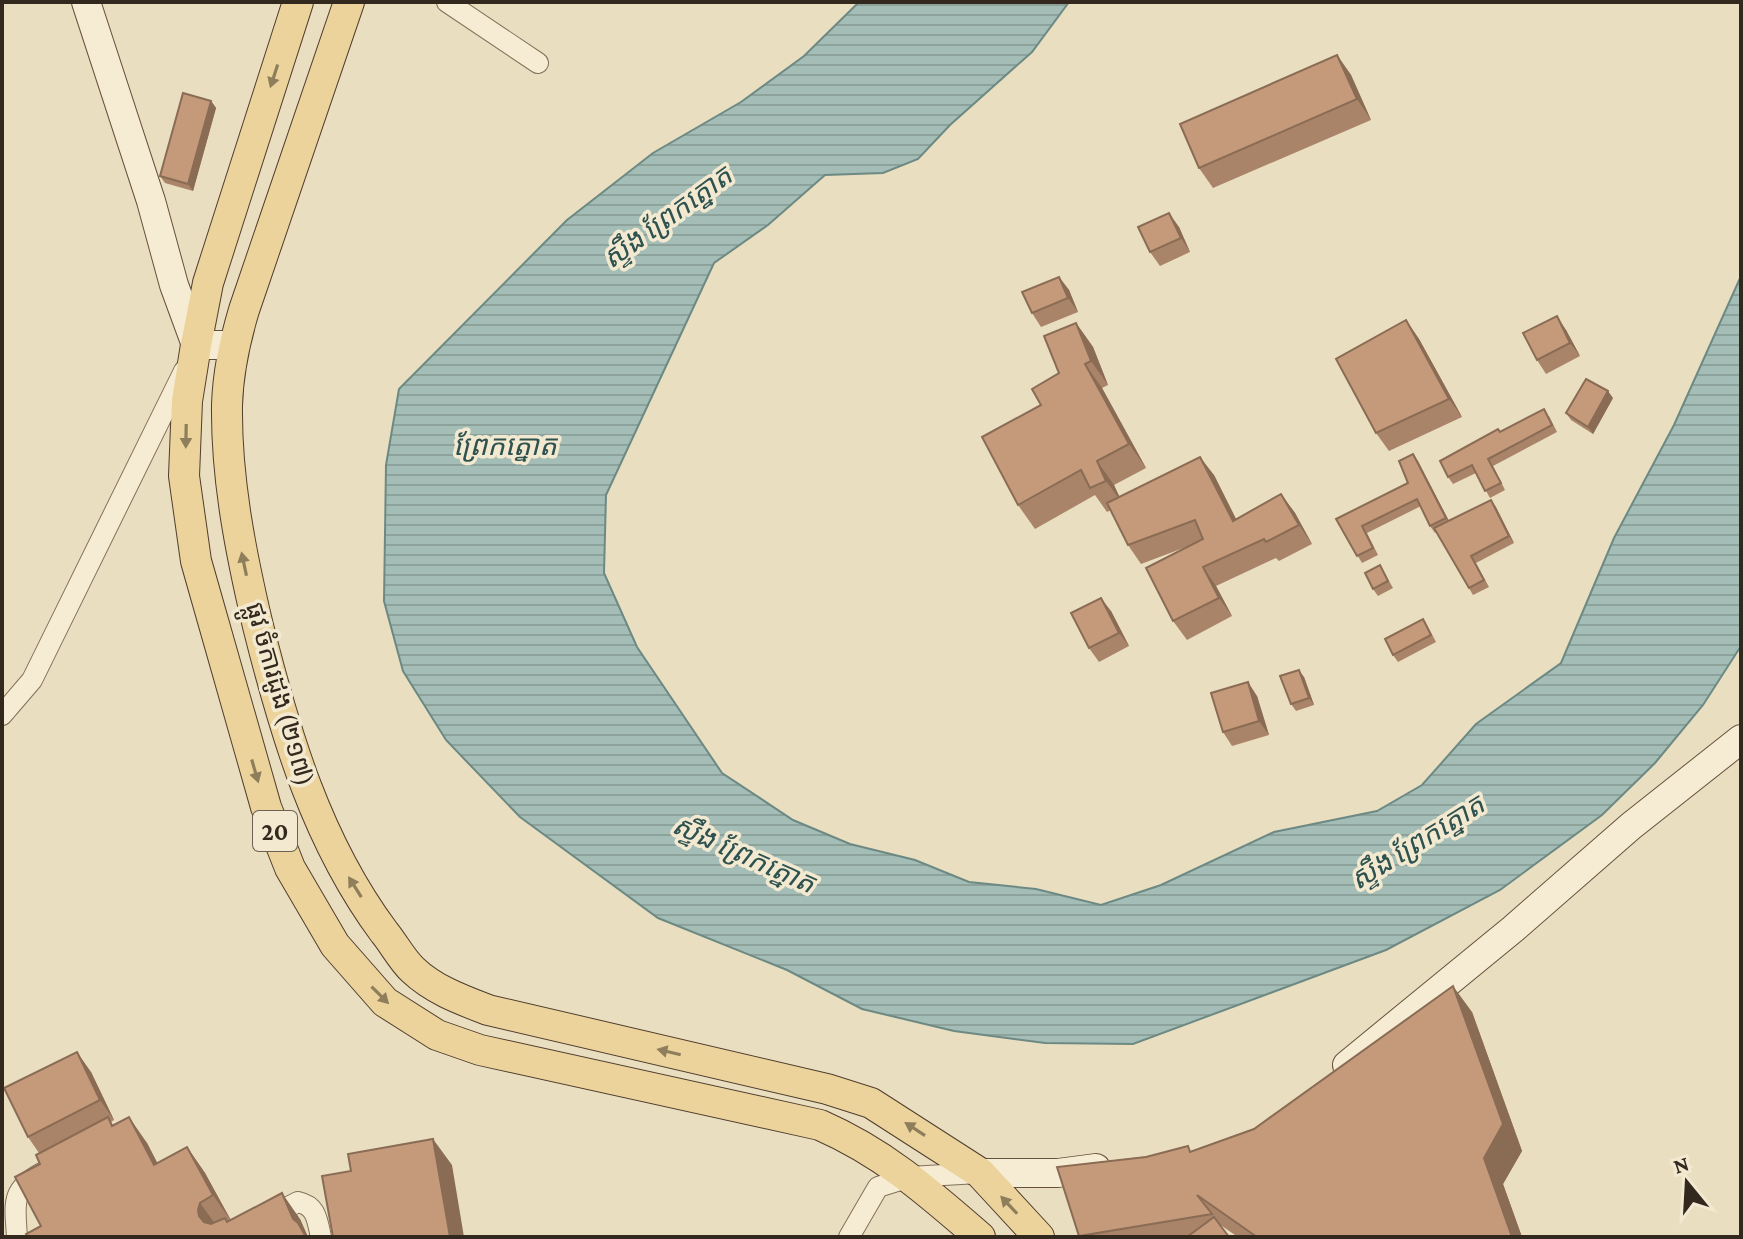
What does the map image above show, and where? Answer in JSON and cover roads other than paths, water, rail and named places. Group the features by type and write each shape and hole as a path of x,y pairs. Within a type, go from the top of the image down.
{"main road":[{"name":"ផ្លូវ ចំការដូង (២១៧)","path":"298,2 208,283 187,401 184,476 196,561 266,807 290,868 335,945 385,1002 437,1035 480,1050 820,1125 857,1141 910,1177 980,1237"},
{"name":"ផ្លូវ ចំការដូង (២១៧)","path":"349,2 234,345 227,404 231,474 241,555 277,705 333,852 375,919 413,970 449,995 488,1010 827,1089 871,1103 980,1173 1039,1237"},
{"path":"239,715 277,705"}],"street":[{"path":"2,715 32,680 196,345 174,285 151,201 86,2"},
{"path":"447,2 538,63"},
{"path":"196,345 234,345"},
{"path":"1326,1083 1513,929 1631,826 1741,739"},
{"path":"17,1237 15,1199 20,1189 28,1180 57,1165"},
{"path":"849,1237 878,1187 910,1177 1058,1173 1126,1165"},
{"path":"229,1237 298,1202 309,1204 315,1212 321,1237"}],"water":[{"name":"ព្រែកត្នោត","path":"859,2 1069,2 1032,52 950,125 918,159 883,173 825,175 768,225 714,263 606,495 604,573 637,647 722,773 793,820 850,844 915,860 969,882 1036,889 1101,905 1161,885 1274,832 1377,811 1422,785 1476,724 1561,663 1614,538 1674,425 1741,276 1741,646 1703,705 1655,763 1602,815 1500,890 1386,950 1133,1044 1045,1043 954,1031 862,1009 787,970 658,918 520,817 446,740 403,671 384,601 386,465 399,389 567,220 653,153 741,102 804,56"}],"water label":[{"name":"ស្ទឹង ព្រែកត្នោត","path":"667,217"},
{"name":"ស្ទឹង ព្រែកត្នោត","path":"1417,842"},
{"name":"ស្ទឹង ព្រែកត្នោត","path":"744,854"}]}
